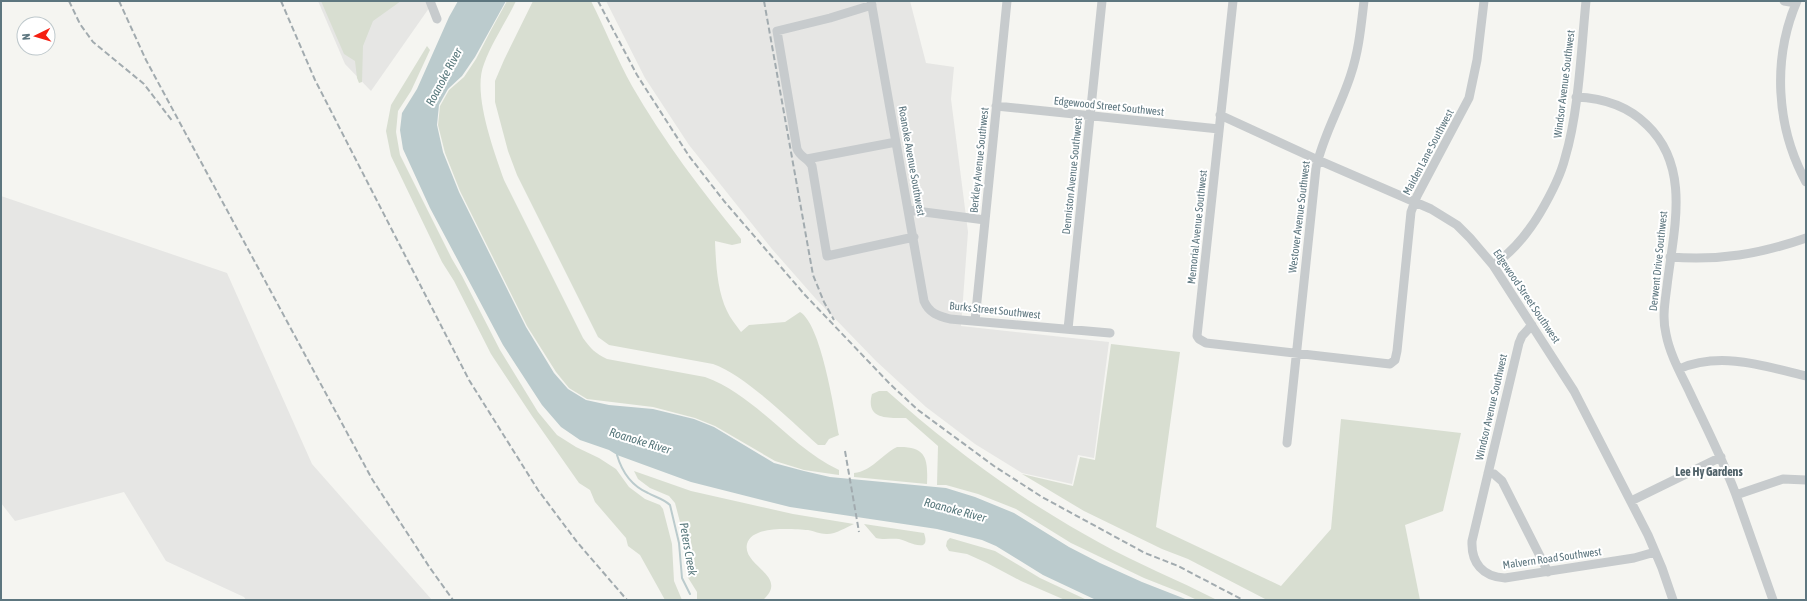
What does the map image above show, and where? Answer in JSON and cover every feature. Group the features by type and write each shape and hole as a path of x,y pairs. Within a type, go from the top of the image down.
{"street":[{"path":"430,1 437,19"},
{"name":"Berkley Avenue Southwest","path":"975,321 1007,1"},
{"name":"Denniston Avenue Southwest","path":"1068,329 1102,1"},
{"path":"1220,114 1233,1"},
{"name":"Westover Avenue Southwest","path":"1287,443 1318,160 1351,74 1359,40 1364,1"},
{"name":"Maiden Lane Southwest","path":"1296,353 1390,364 1395,360 1410,218 1414,202 1469,98 1477,60 1484,1"},
{"name":"Windsor Avenue Southwest","path":"1493,265 1508,254 1532,226 1551,195 1565,158 1576,97 1586,1"},
{"path":"1784,1 1797,2 1784,42 1780,86 1785,124 1796,159 1806,182"},
{"path":"872,3 830,18 777,31 797,149 812,166 827,256 914,237"},
{"name":"Roanoke Avenue Southwest","path":"872,3 914,237"},
{"name":"Derwent Drive Southwest","path":"1576,97 1600,100 1634,114 1652,130 1666,149 1673,167 1676,188 1676,208 1664,321 1668,344 1721,457 1774,600"},
{"name":"Edgewood Street Southwest","path":"996,106 1219,129"},
{"name":"Edgewood Street Southwest","path":"1220,114 1318,160 1444,216 1457,225 1470,238 1493,265 1574,390 1631,501 1655,552 1673,600"},
{"name":"Memorial Avenue Southwest","path":"1220,114 1198,328 1199,339 1206,343 1296,353"},
{"path":"807,159 896,142"},
{"path":"909,210 985,220"},
{"name":"Burks Street Southwest","path":"914,237 924,301 928,309 938,316 975,321 1110,333"},
{"path":"1670,257 1702,258 1746,255 1770,250 1806,238"},
{"name":"Windsor Avenue Southwest","path":"1482,498 1519,343 1522,336 1532,325"},
{"path":"1679,369 1706,362 1738,361 1806,376"},
{"path":"1631,501 1721,457"},
{"path":"1488,473 1494,474 1502,481 1548,572"},
{"path":"1736,495 1783,479 1806,480"},
{"name":"Malvern Road Southwest","path":"1482,498 1472,548 1475,563 1480,569 1491,576 1498,578 1548,572 1634,558 1655,552"}],"shaded area":[{"path":"318,1 434,1 371,91 345,64"},
{"path":"321,1 401,1 373,21 363,46 362,82 359,83 357,78 355,61 344,54"},
{"path":"507,1 516,1 484,64 481,76 482,106 490,138 504,180 583,338 588,345 607,359 705,377 724,386 741,396 821,460 839,470 839,475 804,470 775,461 715,426 695,418 653,407 587,399 569,388 556,372 527,326 460,191 445,153 438,125 440,106 449,90 464,77 476,59"},
{"path":"533,1 591,1 632,86 656,126 711,202 741,239 741,243 732,245 715,241 721,294 728,314 741,332 749,325 785,322 800,312 808,320 826,368 839,435 829,439 825,445 818,445 768,400 726,370 713,364 609,345 598,337 517,175 508,151 495,102 495,81"},
{"path":"606,1 910,1 926,63 954,67 951,99 968,232 961,326 1109,342 1094,458 1078,455 1072,484 1022,473 975,444 926,407 876,361 816,299 772,249 689,145 645,78"},
{"path":"427,46 430,50 411,91 398,111 396,132 400,155 500,350 538,412 557,435 616,469 629,487 645,499 660,505 663,509 672,544 674,581 682,600 665,600 640,555 628,546 626,538 595,502 590,490 579,483 491,354 454,281 442,262 391,156 386,131 391,105"},
{"path":"1,196 227,273 312,464 432,600 246,600 244,597 166,561 124,492 15,521 1,503"},
{"path":"1111,344 1180,352 1156,527 1281,586 1331,529 1341,419 1461,433 1443,511 1405,525 1420,600 1267,600 1188,559 1162,549 1084,511 1022,474 1073,486 1080,457 1095,460"},
{"path":"879,391 887,391 963,454 1016,492 1071,527 1114,551 1217,600 1197,600 1144,578 1071,543 1016,509 978,494 946,485 937,485 938,446 906,418 885,417 875,413 872,409 872,394"},
{"path":"897,447 914,449 924,456 927,468 927,484 854,477 854,473 860,472 871,466"},
{"path":"634,471 691,491 793,514 854,524 829,534 822,534 808,530 783,529 764,531 756,534 750,538 747,544 747,552 751,559 763,571 771,584 770,592 763,600 697,600 697,592 687,576 685,541 675,503 669,496 650,488 638,479"},
{"path":"864,524 924,533 926,540 924,544 917,545 899,539 876,538"},
{"path":"950,538 995,551 1040,578 1087,600 1065,600 1021,581 967,554 949,551 946,546 947,541"}],"water":[{"name":"Roanoke River","path":"458,1 506,1 475,57 462,76 448,89 439,105 437,125 443,152 459,192 526,327 554,373 568,389 586,400 609,405 653,409 694,419 714,427 774,463 804,471 830,477 946,488 975,497 1014,513 1069,547 1100,563 1142,582 1188,600 1096,600 1043,575 996,546 982,540 937,529 790,507 691,482 580,440 561,427 542,405 503,345 430,208 403,149 400,130 402,113 417,89 449,17"}],"waterway":[{"name":"Peters Creek","path":"619,453 617,455 628,478 642,490 670,505 679,543 682,578 690,594"}],"railway":[{"path":"69,1 80,24 93,42 144,84 173,122"},
{"path":"119,1 146,60 372,479 430,568 453,600"},
{"path":"281,1 315,80 469,380 538,490 577,542 627,600"},
{"path":"598,1 637,75 689,156 724,201 805,295 890,384 918,410 994,466 1042,497 1145,553 1178,566 1243,600"},
{"path":"764,1 813,275 824,302 834,320"},
{"path":"845,451 859,532"}],"district":[{"name":"Lee Hy Gardens","path":"1709,472"}]}
